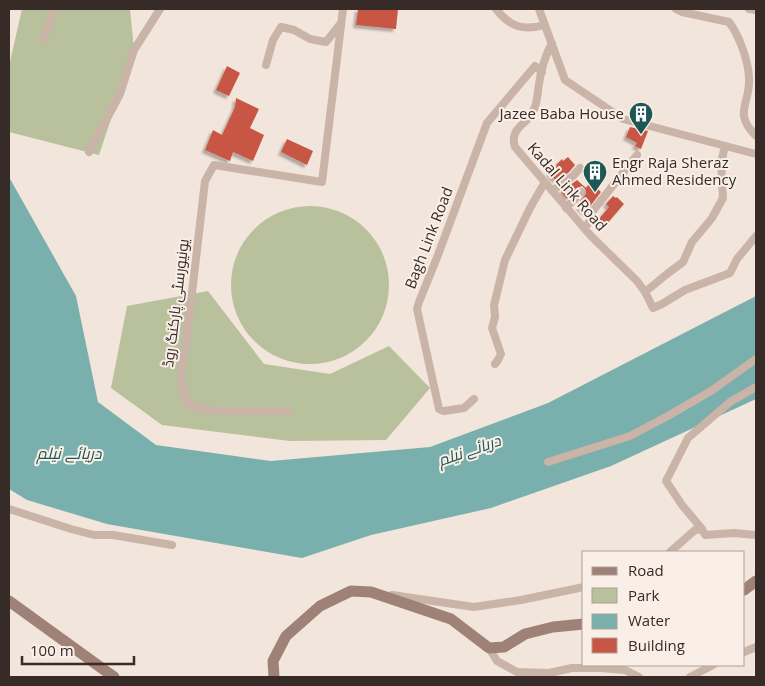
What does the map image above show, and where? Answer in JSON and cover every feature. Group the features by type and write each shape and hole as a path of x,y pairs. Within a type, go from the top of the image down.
{"street":[{"path":"44,39 55,9"},
{"path":"89,152 120,94 134,50 160,9"},
{"path":"266,65 273,40 281,27 294,30 310,39 326,42 341,24 343,9"},
{"path":"496,9 510,23 518,27 545,25"},
{"path":"539,9 565,80 623,119 756,154"},
{"path":"676,9 729,22 733,27 747,66 749,79 742,115 750,130 756,136"},
{"path":"749,9 756,10"},
{"name":"یونیورسٹی پارکنگ روڈ","path":"289,411 218,411 192,407 184,398 180,370 186,336 201,208 205,181 214,165 322,182 341,24"},
{"name":"Kadal Link Road","path":"552,43 538,85 534,111 514,134 515,147 590,236 637,281 653,308 685,290 730,273 737,259 756,236"},
{"name":"Bagh Link Road","path":"474,399 464,408 444,412 439,409 417,310 487,123 535,66 542,72"},
{"path":"645,292 683,262 692,242 712,218 723,198 721,163 725,146"},
{"path":"584,228 592,219 592,212 637,155"},
{"path":"552,191 573,176 580,168"},
{"path":"495,364 501,354 492,328 495,317 494,305 504,260 545,182"},
{"path":"566,208 581,192"},
{"path":"548,462 630,436 711,391 756,358"},
{"path":"756,387 730,402 688,438 666,481 705,535 734,533 756,535"},
{"path":"9,509 94,535 172,545"},
{"path":"671,551 696,530 702,529"},
{"path":"745,589 756,581"},
{"path":"274,677 274,661 286,636 320,606 351,591 371,592 474,607 582,587"},
{"path":"371,592 451,619 489,648 497,661 516,672 548,673 572,668 600,668 625,670 639,677"},
{"path":"9,600 114,677"},
{"path":"489,648 504,646 525,634 553,627 582,624"},
{"path":"690,677 711,666"}],"green space":[{"path":"22,9 130,9 134,50 99,155 9,132 9,66"},
{"path":"310,206 340,212 354,219 366,229 376,241 383,255 389,285 383,315 376,329 366,341 354,351 340,358 310,364 280,358 266,351 254,341 244,329 237,315 231,285 237,255 244,241 254,229 266,219 280,212"},
{"path":"208,291 264,364 330,374 389,346 430,388 386,440 290,441 162,425 111,388 127,306"}],"water":[{"name":"دریائے نیلم","path":"9,177 76,296 98,402 156,445 271,461 430,447 548,403 756,296 756,399 611,466 491,508 371,535 302,558 107,524 27,500 9,489"}],"building":[{"path":"358,9 398,9 396,29 356,25"},
{"path":"227,66 240,73 229,96 216,90"},
{"path":"236,98 259,109 250,128 264,135 253,161 233,152 230,161 205,150 213,130 222,135 235,107"},
{"name":"Jazee Baba House","path":"630,127 648,131 641,149 635,146 637,143 626,137"},
{"path":"287,139 313,151 307,165 281,152"},
{"path":"568,157 575,165 569,172 555,180 549,172 562,159 563,161"},
{"path":"577,180 586,188 591,182 601,192 586,213 579,207 582,204 580,201 586,194 586,190 582,186 577,188 567,199 561,192"},
{"path":"613,196 617,197 624,204 605,226 598,220 609,207 606,204"}],"place":[{"name":"Jazee Baba House","path":"641,135"},
{"name":"Engr Raja Sheraz Ahmed Residency","path":"595,193"}]}
